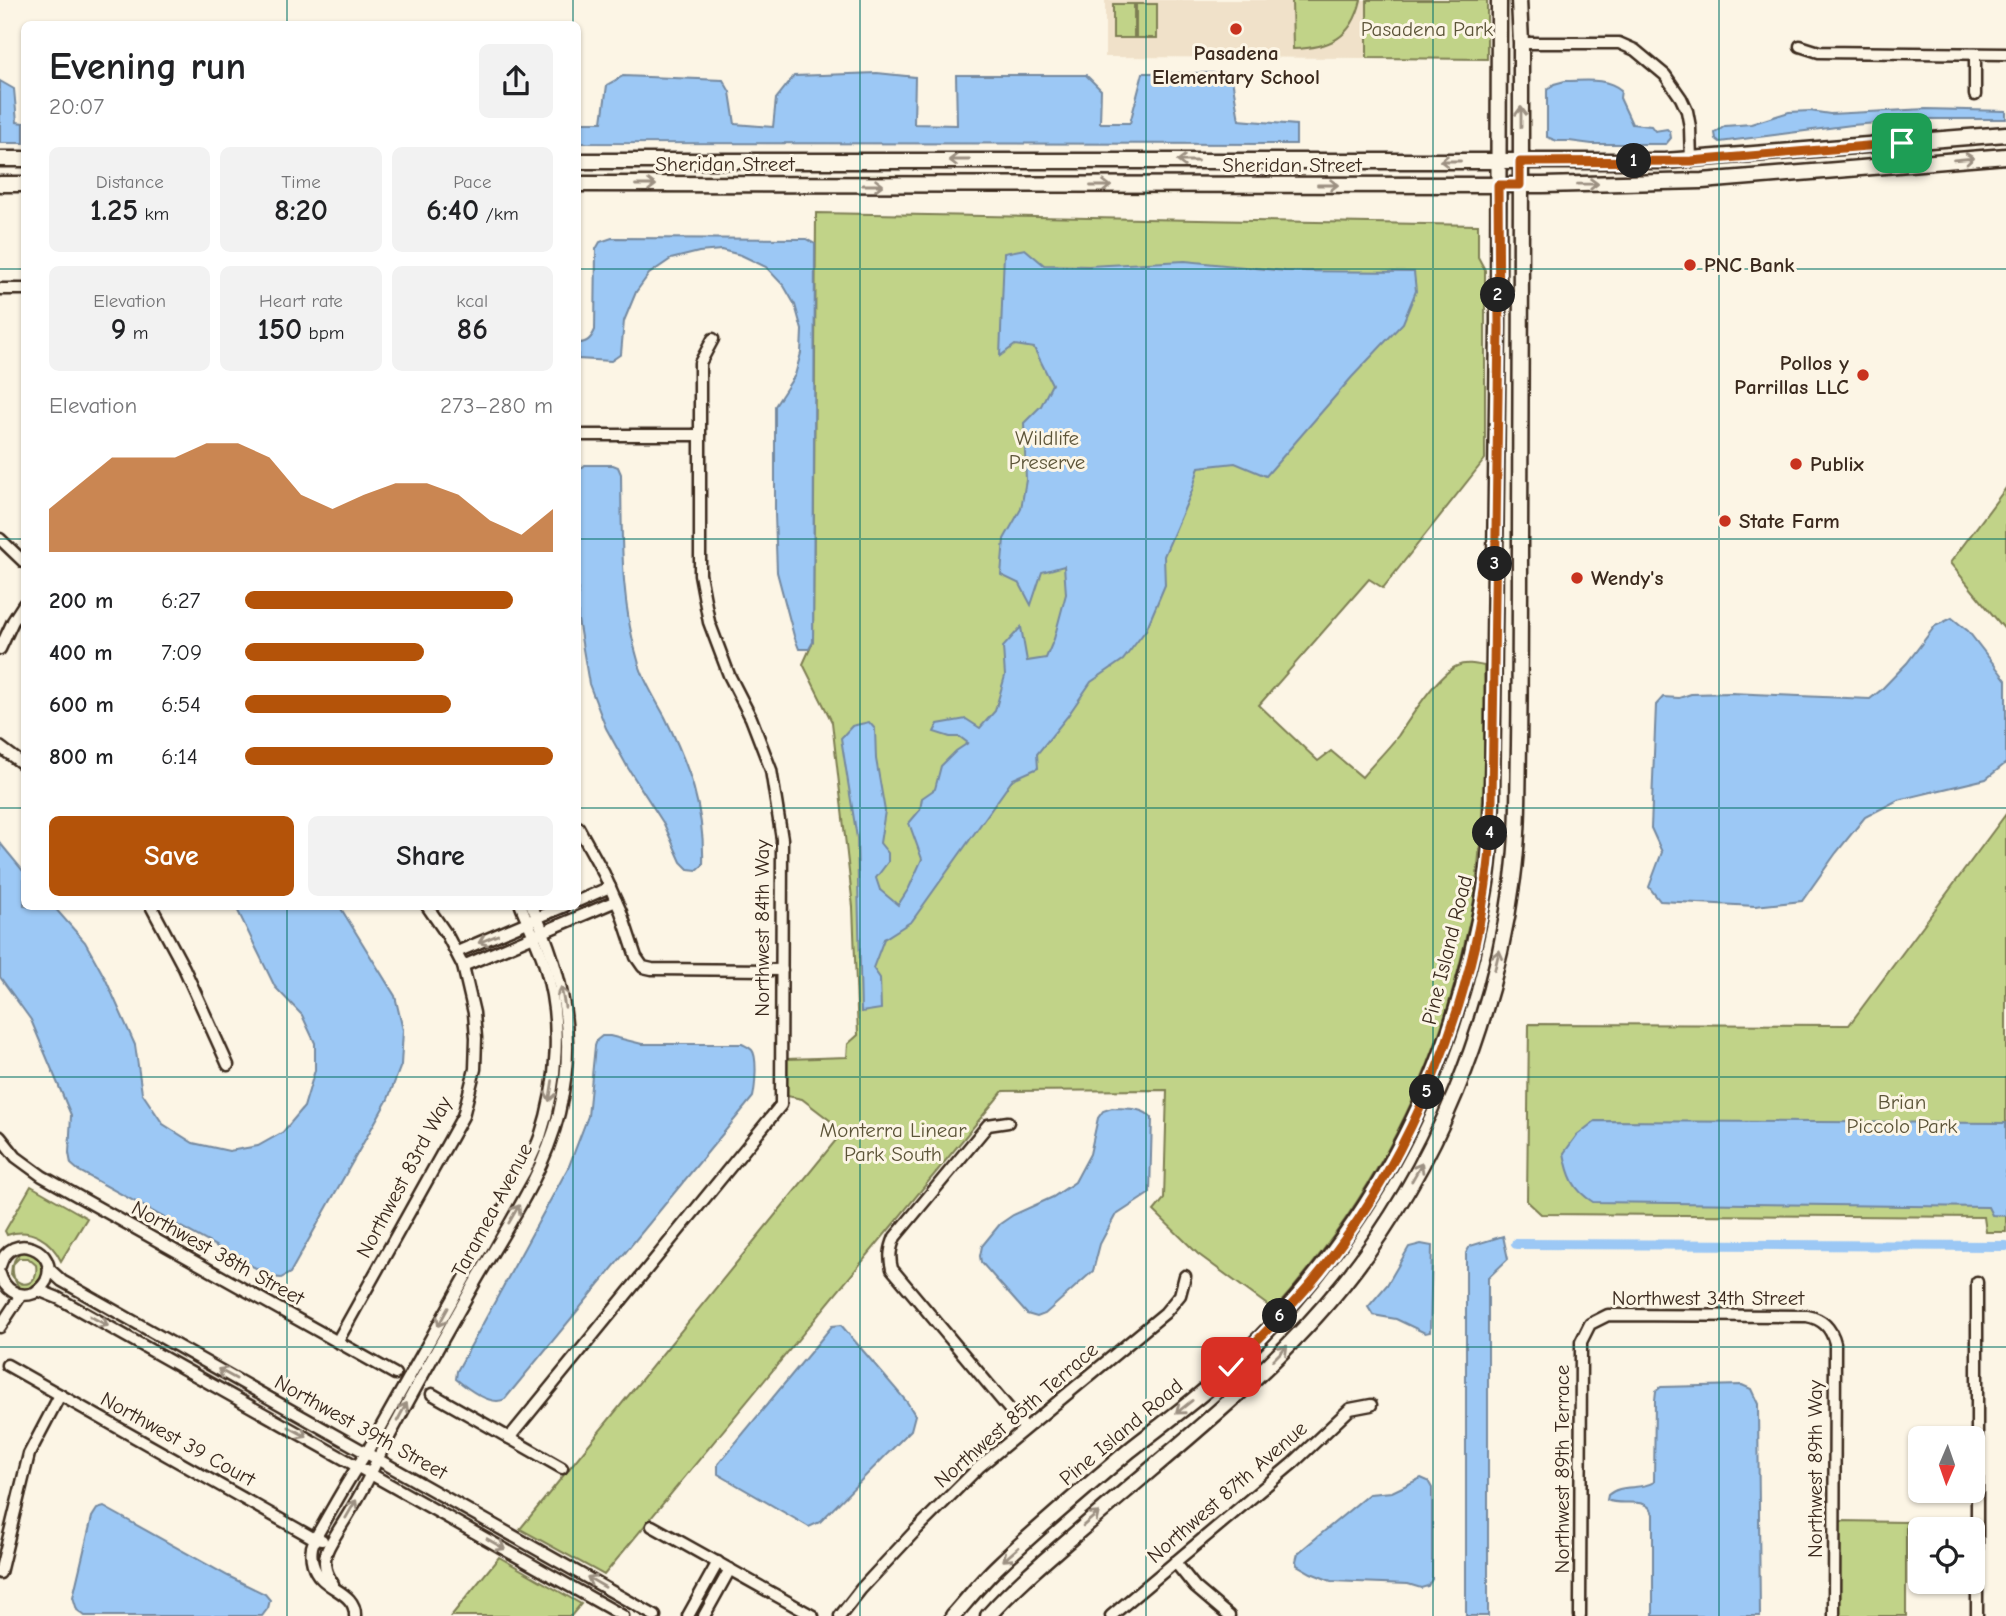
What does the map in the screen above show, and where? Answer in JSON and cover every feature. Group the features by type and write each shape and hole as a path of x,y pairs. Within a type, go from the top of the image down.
{"main road":[{"name":"Pine Island Road","path":"953,1616 998,1566 1114,1464 1231,1367 1303,1293 1367,1207 1403,1143 1444,1049 1463,991 1481,912 1488,867 1492,800 1499,327 1499,0"},
{"path":"988,1616 1012,1590 1110,1503 1241,1393 1317,1316 1348,1279 1389,1221 1427,1154 1452,1100 1489,997 1514,874 1518,802 1521,505 1519,0"},
{"name":"Sheridan Street","path":"581,161 1691,161 2006,134"},
{"name":"Sheridan Street","path":"581,184 1520,185 1702,181 2006,156"},
{"path":"0,159 21,159"},
{"path":"0,184 21,184"}],"street":[{"path":"1521,43 1619,43 1634,50 1665,75 1681,98 1688,119 1691,161"},
{"path":"1800,46 1819,52 2006,54"},
{"path":"1975,54 1975,95"},
{"path":"0,289 21,289"},
{"name":"Northwest 84th Way","path":"509,1438 778,1109 782,1100 782,839 778,808 771,770 709,622 700,574 700,363 713,340"},
{"path":"581,435 700,435"},
{"path":"0,539 21,559"},
{"path":"0,649 21,609"},
{"path":"0,747 21,763"},
{"path":"581,832 610,887 636,957 643,967 782,970"},
{"path":"581,900 610,887"},
{"path":"463,967 616,901"},
{"path":"153,910 184,968 228,1065"},
{"name":"Northwest 83rd Way","path":"337,1342 463,1116 475,1069 476,1038 471,995 457,952 430,910"},
{"name":"Taramea Avenue","path":"315,1539 350,1475 367,1452 525,1171 540,1139 552,1086 556,1036 554,1007 546,967 522,910"},
{"name":"Taramea Avenue","path":"331,1542 533,1180 559,1113 565,1080 567,1017 551,949 534,910"},
{"path":"457,952 556,910"},
{"path":"1008,1122 988,1125 895,1237 889,1259 892,1269 1025,1428"},
{"name":"Northwest 38th Street","path":"0,1137 23,1164 395,1374"},
{"name":"Northwest 39th Street","path":"0,1266 5,1254 12,1249 28,1246 42,1254 48,1269 62,1281 655,1616"},
{"path":"0,1275 4,1285 21,1295 38,1290 44,1284 48,1269"},
{"name":"Northwest 85th Terrace","path":"840,1616 861,1589 979,1467 1165,1313 1180,1295 1185,1276"},
{"path":"1977,1282 1977,1616"},
{"path":"0,1297 4,1285"},
{"name":"Northwest 39th Street","path":"38,1290 58,1298 358,1465 623,1616"},
{"path":"0,1327 21,1295"},
{"name":"Northwest 34th Street","path":"1590,1324 1608,1315 1635,1315 1807,1316 1826,1324"},
{"name":"Northwest 89th Terrace","path":"1580,1616 1581,1342 1590,1324"},
{"name":"Northwest 89th Way","path":"1826,1324 1835,1343 1834,1616"},
{"name":"Northwest 39 Court","path":"8,1365 315,1539 331,1542"},
{"path":"432,1394 562,1468"},
{"path":"0,1573 29,1454 60,1395"},
{"name":"Northwest 87th Avenue","path":"1111,1616 1293,1463 1350,1409 1371,1405"},
{"path":"652,1526 813,1616"},
{"path":"315,1539 312,1554 315,1569 320,1577 351,1600 356,1607 355,1616"},
{"path":"331,1542 326,1551 325,1565 336,1589"},
{"path":"688,1616 718,1562"},
{"path":"1175,1562 1195,1587 1229,1616"},
{"path":"704,1616 730,1569"}],"shaded area":[{"name":"Pasadena Elementary School","path":"1105,0 1367,0 1367,58 1105,57"}],"green space":[{"path":"1292,0 1361,0 1352,24 1338,38 1318,46 1293,49"},
{"name":"Pasadena Park","path":"1367,0 1487,0 1487,59 1367,58"},
{"path":"1113,4 1134,4 1134,38 1113,38"},
{"path":"1136,4 1157,4 1157,38 1136,38"},
{"path":"816,213 1478,225 1478,257 1485,270 1485,459 1383,588 1369,579 1259,705 1318,761 1331,751 1362,777 1398,736 1441,678 1460,665 1484,666 1482,812 1473,905 1451,997 1415,1094 1393,1140 1339,1228 1274,1310 1198,1254 1154,1211 1164,1199 1167,1090 1003,1091 604,1575 520,1529 841,1134 832,1122 802,1099 787,1096 787,1059 847,1057 848,1044 858,1035 853,907 832,722 803,664 813,642"},
{"path":"2006,488 2006,631 1950,563"},
{"name":"Brian Piccolo Park","path":"2006,814 2006,1232 1986,1232 1984,1217 1541,1214 1527,1201 1529,1024 1849,1025"},
{"path":"31,1186 87,1218 61,1261 52,1247 39,1237 24,1233 7,1235 5,1231"},
{"path":"27,1251 36,1256 41,1264 41,1277 30,1289 23,1289 14,1278 20,1283 29,1283 35,1277 36,1265 28,1258 19,1258 14,1263 19,1254"},
{"path":"1840,1521 1906,1522 1906,1616 1840,1616"},
{"path":"499,1557 581,1604 571,1616 451,1616"}],"water":[{"path":"877,73 915,77 914,124 957,125 956,75 1086,75 1101,90 1100,123 1130,123 1143,73 1231,73 1239,120 1296,125 1296,144 581,143 581,122 602,122 607,85 623,76 723,80 730,92 735,124 773,127 776,99 794,76"},
{"path":"0,81 14,89 17,122 21,123 21,143 0,143"},
{"path":"1565,81 1595,81 1615,86 1621,90 1620,98 1632,124 1651,126 1655,131 1667,129 1671,138 1666,144 1592,144 1557,141 1547,137 1547,90 1554,84"},
{"path":"1926,109 2006,111 2006,119 1928,119 1852,125 1720,142 1715,133 1725,126 1751,124 1789,112 1830,114"},
{"path":"612,238 806,239 815,244 813,642 809,649 799,649 777,572 775,406 795,375 801,353 802,330 795,305 784,286 766,267 741,255 721,250 671,259 649,274 636,292 624,321 621,354 611,361 581,359 581,342 588,340 595,330 596,249 600,242"},
{"path":"1025,249 1044,265 1089,266 1185,261 1285,271 1414,272 1416,291 1403,323 1266,476 1235,463 1199,467 1192,491 1164,556 1165,585 1146,630 1123,660 1091,682 1037,754 1038,768 1013,779 912,921 884,939 873,968 880,978 881,1009 861,1012 857,838 841,738 852,726 869,722 875,729 876,759 885,811 880,843 888,853 888,862 876,878 880,890 898,905 922,859 909,823 920,810 922,798 935,789 941,766 968,743 960,737 934,732 938,724 966,719 980,728 995,711 1005,676 1003,647 1021,627 1027,661 1046,658 1066,594 1064,566 1042,572 1031,605 1020,584 1001,575 1004,539 1021,509 1026,480 1024,423 1041,406 1052,384 1034,348 1015,345 1000,356 1004,253"},
{"path":"585,465 613,465 618,467 621,474 623,570 628,617 644,677 674,735 694,788 703,845 703,865 697,870 688,869 681,862 664,824 606,728 589,684 581,637 581,468"},
{"path":"1952,618 1968,631 2006,680 2006,763 1986,779 1898,800 1865,817 1802,901 1755,906 1660,901 1649,887 1662,852 1651,828 1656,705 1663,697 1731,693 1870,699 1907,663 1935,626"},
{"path":"0,843 21,868 21,910 57,910 85,942 106,980 135,1045 142,1093 163,1124 193,1143 229,1151 258,1146 283,1132 304,1107 315,1070 315,1043 302,1015 275,987 237,910 342,910 395,996 403,1030 401,1065 388,1099 290,1273 281,1278 272,1277 79,1171 71,1164 71,1115 31,1020 0,977"},
{"path":"602,1036 642,1044 742,1044 749,1047 754,1054 753,1097 505,1399 493,1401 473,1392 456,1379 457,1371 569,1166 588,1116 595,1046"},
{"path":"1112,1108 1139,1110 1152,1118 1150,1193 1115,1216 1100,1244 1093,1271 1045,1314 1037,1317 1027,1314 981,1262 982,1246 1000,1224 1013,1215 1053,1197 1075,1182 1090,1154 1098,1118 1103,1111"},
{"path":"1595,1121 2006,1123 2006,1216 1992,1215 1988,1207 1593,1202 1572,1181 1564,1153 1577,1135"},
{"path":"1503,1236 1508,1259 1488,1278 1488,1616 1466,1616 1466,1253 1470,1246"},
{"path":"1421,1244 1432,1246 1430,1332 1425,1333 1396,1319 1373,1315 1368,1307 1387,1285 1409,1247"},
{"path":"841,1325 915,1415 911,1430 820,1522 809,1527 718,1474 718,1464 832,1326"},
{"path":"1742,1385 1751,1389 1758,1404 1760,1616 1653,1616 1653,1514 1645,1505 1613,1502 1607,1500 1608,1495 1619,1489 1654,1482 1656,1391 1661,1387"},
{"path":"1421,1478 1428,1481 1432,1488 1432,1579 1428,1586 1421,1588 1408,1584 1331,1581 1297,1565 1298,1553 1369,1494 1392,1492"},
{"path":"104,1507 265,1594 270,1600 268,1608 262,1616 85,1616 77,1610 73,1597 92,1517 97,1509"}],"waterway":[{"path":"1516,1244 2006,1246"}],"place":[{"name":"Pasadena Elementary School","path":"1236,29"},
{"name":"PNC Bank","path":"1690,265"},
{"name":"Pollos y Parrillas LLC","path":"1863,375"},
{"name":"Publix","path":"1796,464"},
{"name":"State Farm","path":"1725,521"},
{"name":"Wendy's","path":"1577,578"}],"route":[{"path":"1231,1367 1303,1293 1329,1260 1367,1207 1403,1143 1444,1049 1463,991 1481,912 1488,867 1492,800 1499,327 1498,185 1520,185 1520,162 1691,161 1902,143"}],"park label":[{"name":"Wildlife Preserve","path":"1047,450"},
{"name":"Monterra Linear Park South","path":"893,1142"}]}
